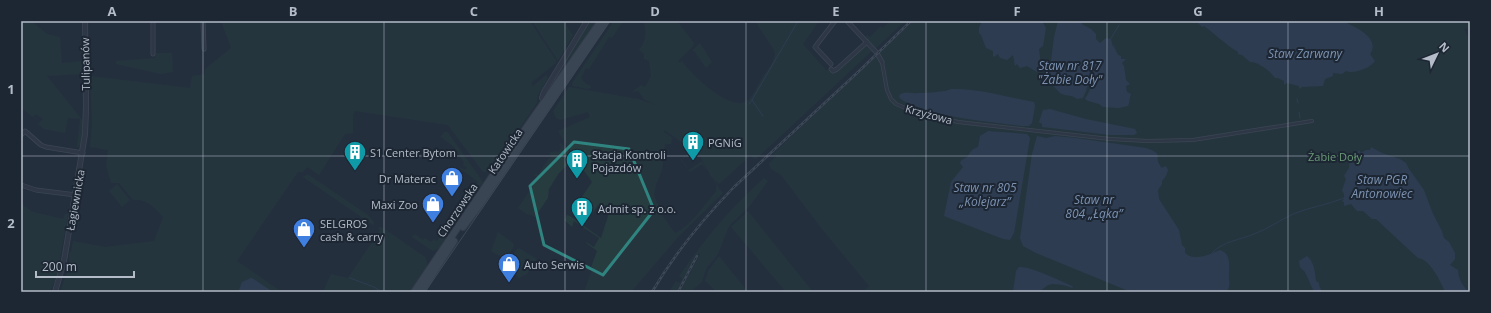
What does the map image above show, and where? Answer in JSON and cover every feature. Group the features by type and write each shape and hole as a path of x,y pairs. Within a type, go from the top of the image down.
{"main road":[{"name":"Chorzowska","path":"414,292 498,168 546,104 601,21"},
{"name":"Katowicka","path":"421,292 463,227 536,124 546,104 606,21"}],"street":[{"name":"Tulipanów","path":"84,21 86,107"},
{"path":"152,21 153,54"},
{"path":"203,21 204,49"},
{"name":"Chorzowska","path":"546,104 542,98 544,92 587,21"},
{"path":"831,64 815,47 835,21"},
{"name":"Krzyżowa","path":"847,21 879,56 882,62 889,95 894,102 902,107 958,122 1137,141 1193,140 1312,121"},
{"path":"831,69 833,71 837,69 867,42"},
{"name":"Łagiewnicka","path":"55,292 64,261 76,195 86,130 86,107"},
{"path":"21,135 25,131 41,146 82,153"},
{"path":"21,184 36,190 76,195"}],"highlighted area":[{"path":"574,142 629,149 654,210 603,275 544,245 530,186"}],"green space":[{"path":"21,21 31,21 47,34 60,37 62,63 84,61 83,74 47,76 83,121 83,138 79,147 77,147 80,119 68,118 65,133 44,129 38,124 43,119 36,114 33,117 21,108"},
{"path":"221,21 530,21 557,62 531,83 533,86 546,75 548,78 538,95 537,103 491,171 483,172 448,125 355,111 353,115 353,133 345,134 319,175 307,167 303,172 298,172 237,261 282,292 60,292 69,267 69,253 71,252 73,241 105,247 154,241 163,217 146,202 133,200 119,183 111,183 106,165 108,150 90,147 92,127 90,76 190,88 192,76 205,74 205,69 231,48"},
{"path":"532,21 563,21 573,35 558,61"},
{"path":"590,21 597,21 548,94 547,90"},
{"path":"614,21 623,21 612,38 609,37 589,69 586,68 581,78 586,84 590,85 591,88 587,89 573,86 572,83"},
{"path":"644,21 677,21 694,43 693,46 678,61 680,63 682,61 701,82 720,96 729,101 738,103 745,102 750,98 771,65 775,55 774,50 755,21 819,21 803,44 826,70 830,70 834,73 865,45 872,51 756,159 750,156 719,184 711,176 698,153 664,130 664,132 675,139 672,138 671,144 665,144 662,170 654,195 662,215 675,233 691,221 716,191 717,185 707,171 723,193 679,236 631,292 584,292 597,251 586,242 594,247 599,238 574,221 572,227 564,220 567,215 570,216 601,238 609,213 598,205 586,223 571,213 592,182 575,158 559,173 549,189 548,198 535,217 529,214 528,215 518,208 536,181 537,177 534,175 538,175 546,162 552,156 549,154 550,152 555,152 552,150 559,152 561,146 559,145 561,143 573,155 558,131 590,117 588,112 560,120 556,118 553,111 569,87 638,99 656,105 645,100 638,91 632,92 641,85 645,87 651,76 649,61 644,59 644,54 639,50 645,39"},
{"path":"890,21 905,21 875,49 865,37 867,35 870,37 881,26 883,28"},
{"name":"Żabie Doły","path":"913,21 1470,21 1470,31 1467,28 1464,29 1470,41 1470,292 862,292 869,286 822,229 781,175 771,169 769,163 777,156 773,154"},
{"path":"700,43 712,62 706,68 694,51 692,51"},
{"path":"156,53 172,53 173,72 161,74 116,64 116,61 155,58"},
{"path":"444,132 449,134 483,182 439,248 433,251 412,237 415,234 423,240 425,238 431,242 434,239 437,241 478,182 457,166 465,170 467,168 463,165 464,163 454,147 441,137 439,139"},
{"path":"680,143 693,151 682,160 689,170 702,161 707,171 702,164 690,172 681,160 689,153 688,149"},
{"path":"309,175 368,215 374,224 373,225 303,177"},
{"path":"764,178 768,181 749,207 729,226 718,254 706,269 702,282 690,292 679,292 691,273 700,255 699,253 676,292 669,292 676,281 679,283 682,279 679,276 718,224 740,200"},
{"path":"117,184 130,200 122,207 109,191"},
{"path":"21,204 33,212 63,219 65,214 68,214 57,275 50,292 21,292"},
{"path":"748,211 813,292 786,292 731,227"},
{"path":"380,227 425,257 427,266 409,292 323,292 331,274 348,278 380,230 378,228"},
{"path":"498,232 513,243 514,246 506,260 491,251"},
{"path":"519,248 537,259 527,274 519,278 511,272 513,269 506,264"},
{"path":"719,256 748,292 717,292 705,281 708,271"}],"water":[{"path":"982,21 1042,21 1046,28 1043,46 1039,49 1041,65 1037,72 1027,66 1020,68 1017,64 1015,66 1013,55 1007,60 1000,58 998,54 994,57 993,51 986,48 979,33 979,28"},
{"name":"Staw nr 817 \"Żabie Doły\"","path":"1058,21 1080,21 1083,25 1091,29 1096,34 1096,39 1100,43 1106,38 1111,39 1113,47 1115,44 1114,47 1118,55 1121,56 1121,59 1126,59 1122,63 1124,66 1126,80 1130,84 1126,86 1127,92 1131,94 1128,106 1119,108 1103,107 1099,104 1088,101 1085,99 1090,90 1089,86 1087,87 1083,98 1077,99 1064,95 1050,82 1047,78 1050,71 1048,69 1051,61"},
{"name":"Staw Zarwany","path":"1192,21 1343,21 1360,30 1369,38 1372,43 1370,54 1375,61 1361,70 1353,72 1346,71 1342,74 1333,73 1333,76 1325,79 1323,86 1302,87 1299,89 1299,86 1287,83 1284,85 1284,81 1275,78 1261,65 1250,62 1204,26 1202,27 1197,22 1194,23"},
{"path":"951,89 982,91 1034,102 1035,106 1032,123 1029,126 1021,126 954,117 915,106 899,97 900,94 905,93 931,93"},
{"path":"1050,109 1086,119 1135,129 1137,133 1134,135 1110,135 1042,127 1042,124 1039,122 1043,110"},
{"name":"Staw nr 805 „Kolejarz”","path":"988,131 1027,134 1030,138 1014,233 1010,240 1003,239 944,216 951,182 963,167 960,163 961,161 968,156 973,149 978,147 980,136"},
{"name":"Staw nr 804 „Łąka”","path":"1037,136 1046,138 1055,136 1076,138 1146,148 1156,152 1159,164 1162,168 1166,166 1168,170 1158,190 1159,199 1179,230 1182,245 1185,248 1185,253 1189,256 1198,257 1220,250 1224,252 1228,257 1229,263 1229,287 1226,292 1131,292 1036,253 1023,246 1020,238 1032,154"},
{"name":"Staw PGR Antonowiec","path":"1371,147 1406,163 1424,190 1444,238 1449,242 1455,253 1455,259 1450,265 1458,270 1461,282 1469,292 1445,292 1438,277 1427,262 1418,258 1376,219 1372,219 1363,211 1357,211 1351,204 1344,206 1344,202 1342,201 1344,199 1344,194 1342,190 1346,179 1344,176 1349,168 1350,155 1354,157 1359,150 1361,153 1366,150 1370,150"},
{"path":"1307,256 1313,264 1316,281 1319,283 1322,292 1314,292 1305,272 1300,267 1299,261"},
{"path":"1019,267 1024,267 1046,274 1072,286 1073,288 1053,284 1048,285 1039,292 1013,292 1016,271"},
{"path":"251,278 273,292 241,292 239,290 242,282"}],"waterway":[{"path":"763,116 752,100 798,21"},
{"path":"1110,40 1119,25"},
{"path":"1297,99 1298,103"},
{"path":"749,104 752,100"},
{"path":"1299,112 1300,118"},
{"path":"1212,253 1226,243 1259,232 1293,214 1344,198"},
{"path":"350,278 374,287 382,292"}],"tram line":[{"path":"425,292 610,21"}],"railway":[{"path":"652,292 670,264 711,211 734,187 911,21"},
{"path":"678,292 697,256"}],"place":[{"name":"PGNiG","path":"693,162"},
{"name":"S1 Center Bytom","path":"355,172"},
{"name":"Stacja Kontroli Pojazdów","path":"577,180"},
{"name":"Dr Materac","path":"452,198"},
{"name":"Maxi Zoo","path":"433,224"},
{"name":"Admit sp. z o.o.","path":"582,228"},
{"name":"SELGROS cash & carry","path":"304,248"},
{"name":"Auto Serwis","path":"509,284"}]}
